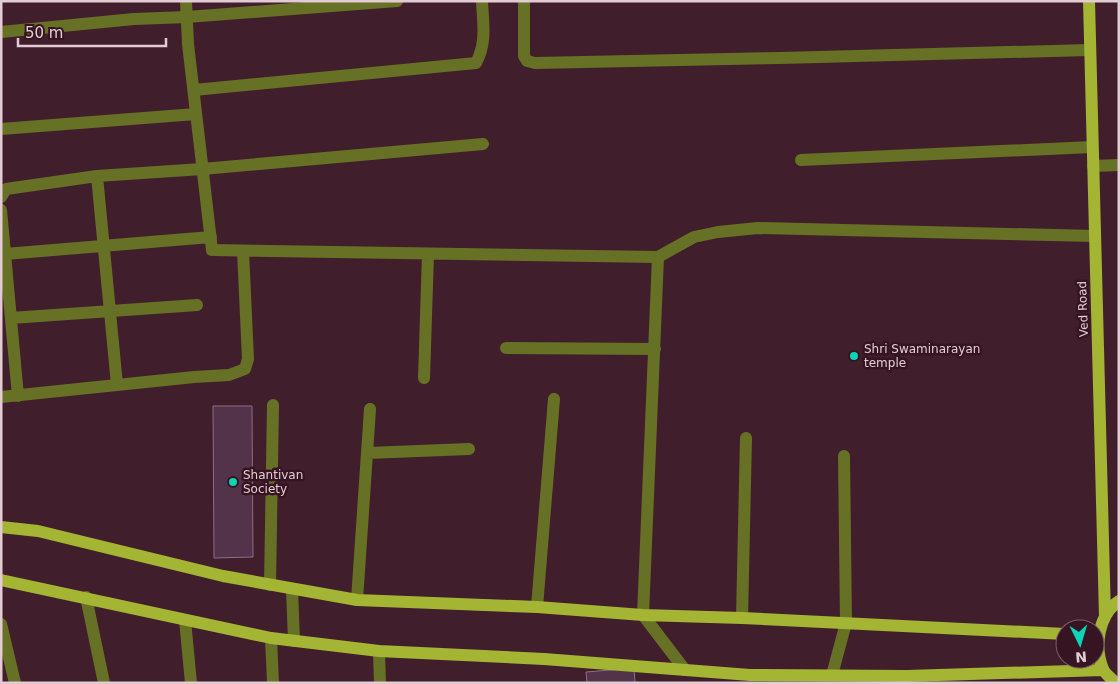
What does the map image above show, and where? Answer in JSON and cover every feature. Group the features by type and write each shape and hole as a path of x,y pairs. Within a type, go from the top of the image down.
{"main road":[{"name":"Ved Road","path":"1088,1 1105,616"},
{"path":"1,527 38,531 222,576 357,600 537,607 644,614 1055,633"},
{"path":"1,580 271,638 379,652 544,659 685,670 751,679 811,679 832,676 916,679 1013,678 1104,670 1116,683"},
{"path":"1104,619 1119,601"}],"street":[{"path":"186,1 196,114 212,250 658,258 694,237 718,232 758,228 1095,236"},
{"path":"1,32 134,19 187,17 397,1"},
{"path":"194,90 476,63 483,50 484,41 482,1"},
{"path":"524,1 524,56 527,61 536,63 1090,50"},
{"path":"1,129 196,114"},
{"path":"1,196 6,189 97,176 202,169 483,144"},
{"path":"801,160 1092,147"},
{"path":"1093,166 1119,165"},
{"path":"97,176 117,385"},
{"path":"1,210 18,396"},
{"path":"5,254 211,237"},
{"path":"1,397 229,375 245,369 248,359 243,250"},
{"path":"424,378 428,254"},
{"path":"658,258 644,614 685,670"},
{"path":"11,318 197,305"},
{"path":"506,348 655,349"},
{"path":"537,607 554,399"},
{"path":"270,584 273,405"},
{"path":"357,600 370,409"},
{"path":"742,618 746,438"},
{"path":"367,453 469,449"},
{"path":"832,676 846,623 844,456"},
{"path":"292,588 294,641"},
{"path":"86,597 104,683"},
{"path":"185,620 191,683"},
{"path":"1,624 15,683"},
{"path":"271,638 273,683"},
{"path":"379,652 380,683"}],"building":[{"name":"Shantivan Society","path":"213,406 252,406 253,557 214,558"},
{"path":"634,668 635,683 587,683 586,672"}],"place":[{"name":"Shri Swaminarayan temple","path":"854,356"},
{"name":"Shantivan Society","path":"233,482"}]}
